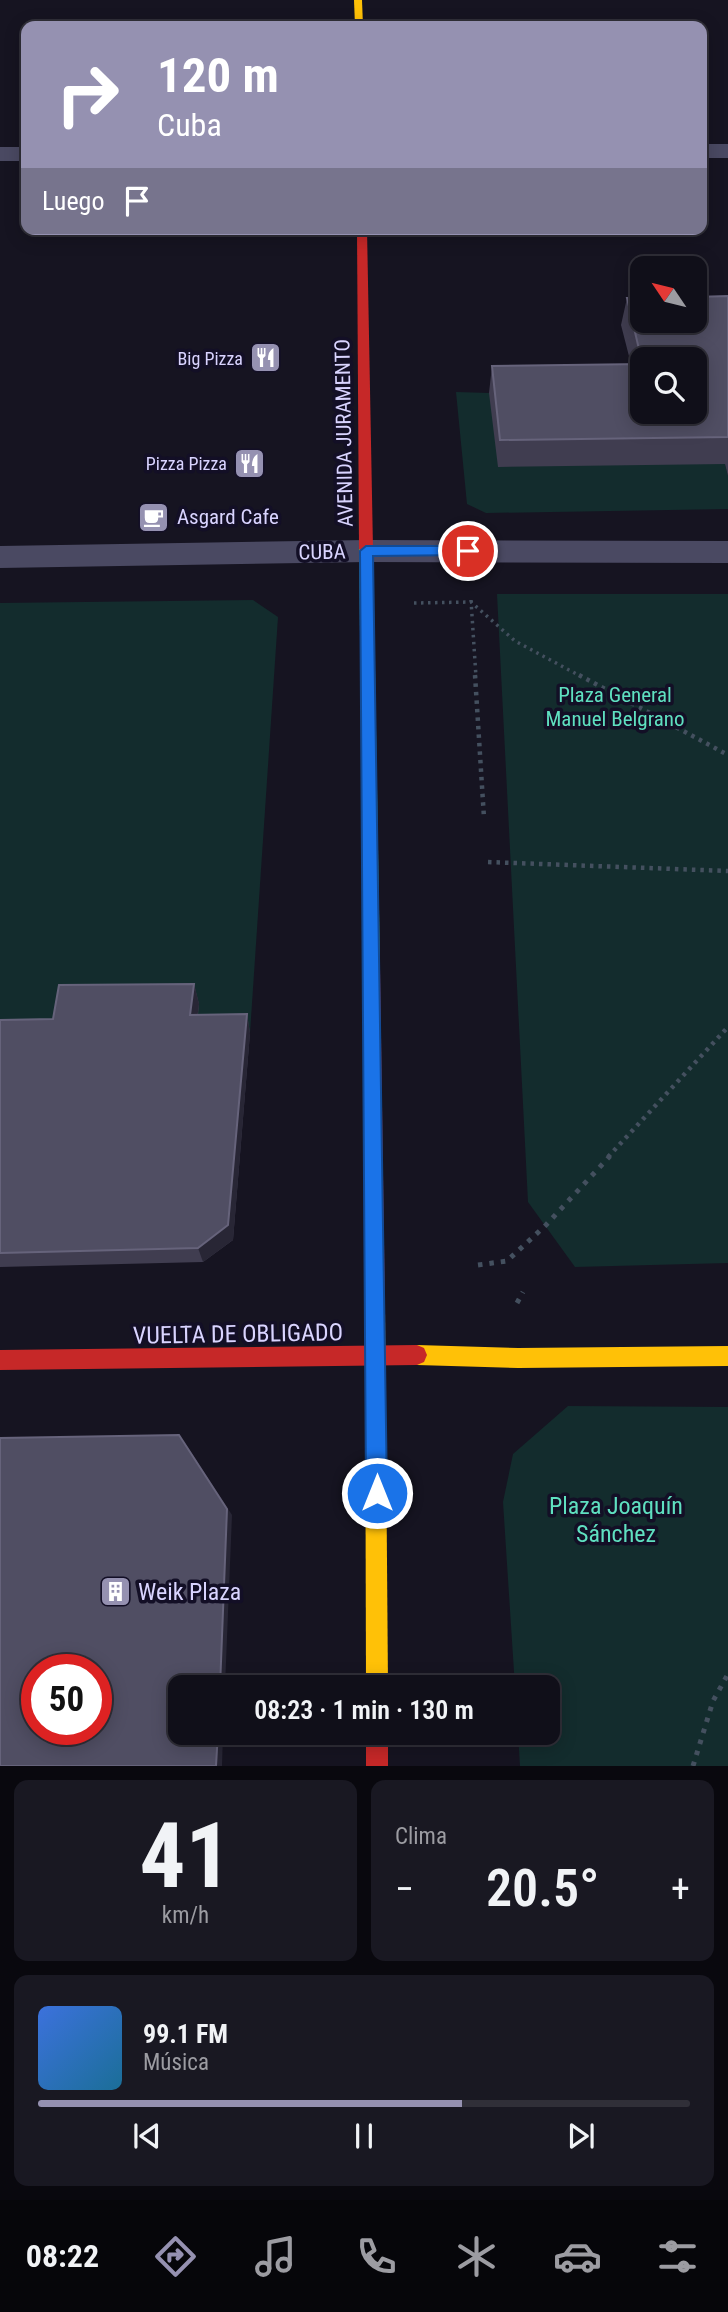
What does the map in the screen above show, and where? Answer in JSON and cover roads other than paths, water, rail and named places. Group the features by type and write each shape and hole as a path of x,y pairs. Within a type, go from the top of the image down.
{"main road":[{"path":"358,0 359,21"},
{"name":"AVENIDA JURAMENTO","path":"362,235 376,1354 377,1675"},
{"name":"VUELTA DE OBLIGADO","path":"0,1360 376,1354 518,1357 728,1356"},
{"path":"377,1745 377,1766"}],"street":[{"path":"707,151 728,151"},
{"path":"0,154 21,153"},
{"name":"CUBA","path":"0,557 366,551 728,552"}],"place":[{"name":"Big Pizza","path":"266,358"},
{"name":"Pizza Pizza","path":"250,463"},
{"name":"Asgard Cafe","path":"154,517"},
{"name":"Weik Plaza","path":"115,1592"}],"park label":[{"name":"Plaza General Manuel Belgrano","path":"615,707"},
{"name":"Plaza Joaquín Sánchez","path":"616,1520"}]}
